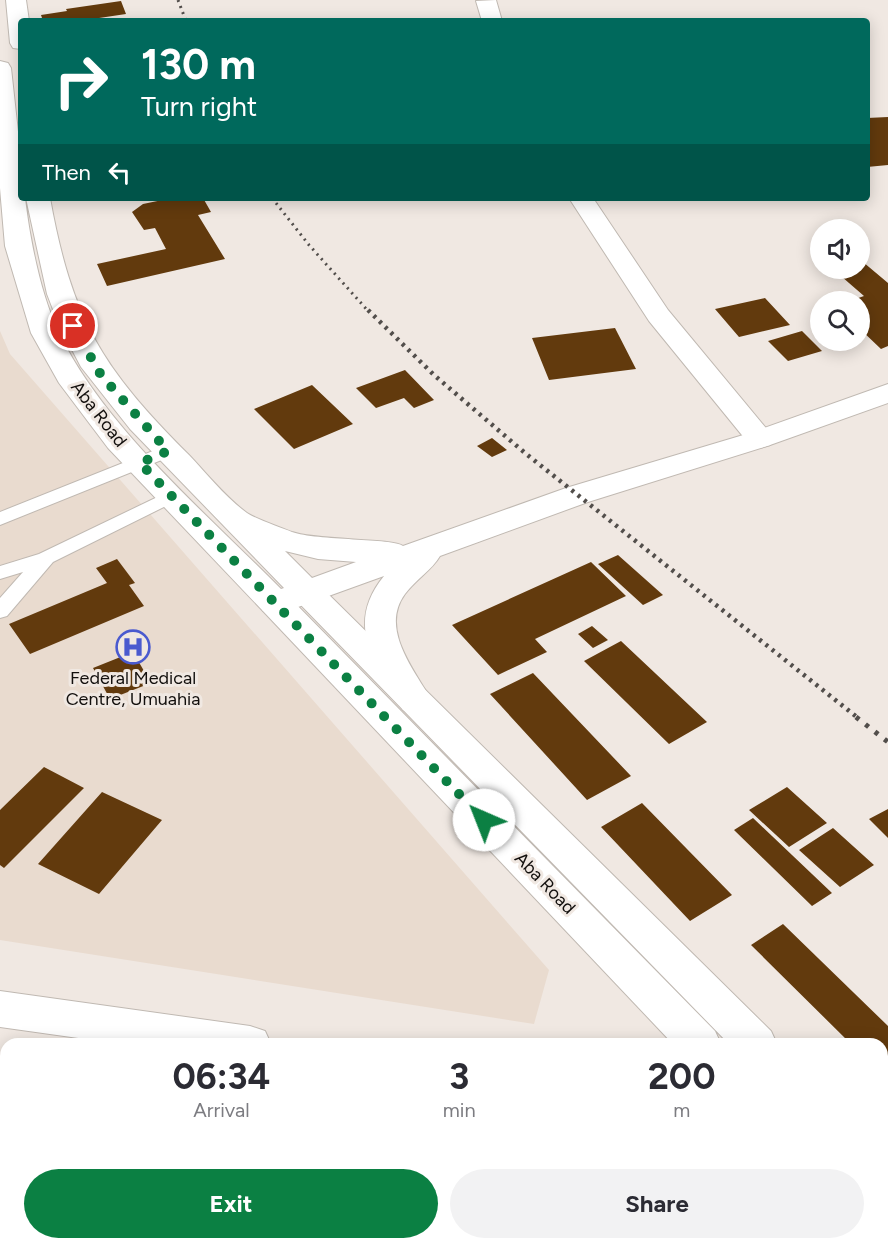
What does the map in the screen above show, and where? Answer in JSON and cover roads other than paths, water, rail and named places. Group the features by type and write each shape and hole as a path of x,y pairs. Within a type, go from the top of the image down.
{"main road":[{"path":"16,0 18,18"},
{"path":"486,1 491,18"},
{"name":"Aba Road","path":"0,68 12,104 18,246 45,333 73,383 118,441 172,496 415,702 744,1038"},
{"name":"Aba Road","path":"38,201 45,242 73,326 101,375 168,451 227,512 290,597 694,1038"},
{"path":"582,201 658,315 760,439"},
{"path":"290,597 577,495 760,439 888,393"},
{"path":"227,512 271,535 319,550 372,552 440,545"},
{"path":"415,702 384,645 379,628 379,611 384,597 395,581 440,545"},
{"path":"660,1003 666,1028 664,1038"},
{"path":"0,1009 96,1033 166,1038"}],"lane":[{"path":"0,519 168,451"},
{"path":"0,573 46,558 172,496"},
{"path":"0,611 46,558"}],"railway":[{"path":"178,0 185,18"},
{"path":"274,201 309,245 369,312"},
{"path":"368,310 434,375 525,453 858,718"},
{"path":"856,717 888,742"}],"place":[{"name":"Federal Medical Centre, Umuahia","path":"133,647"}]}
